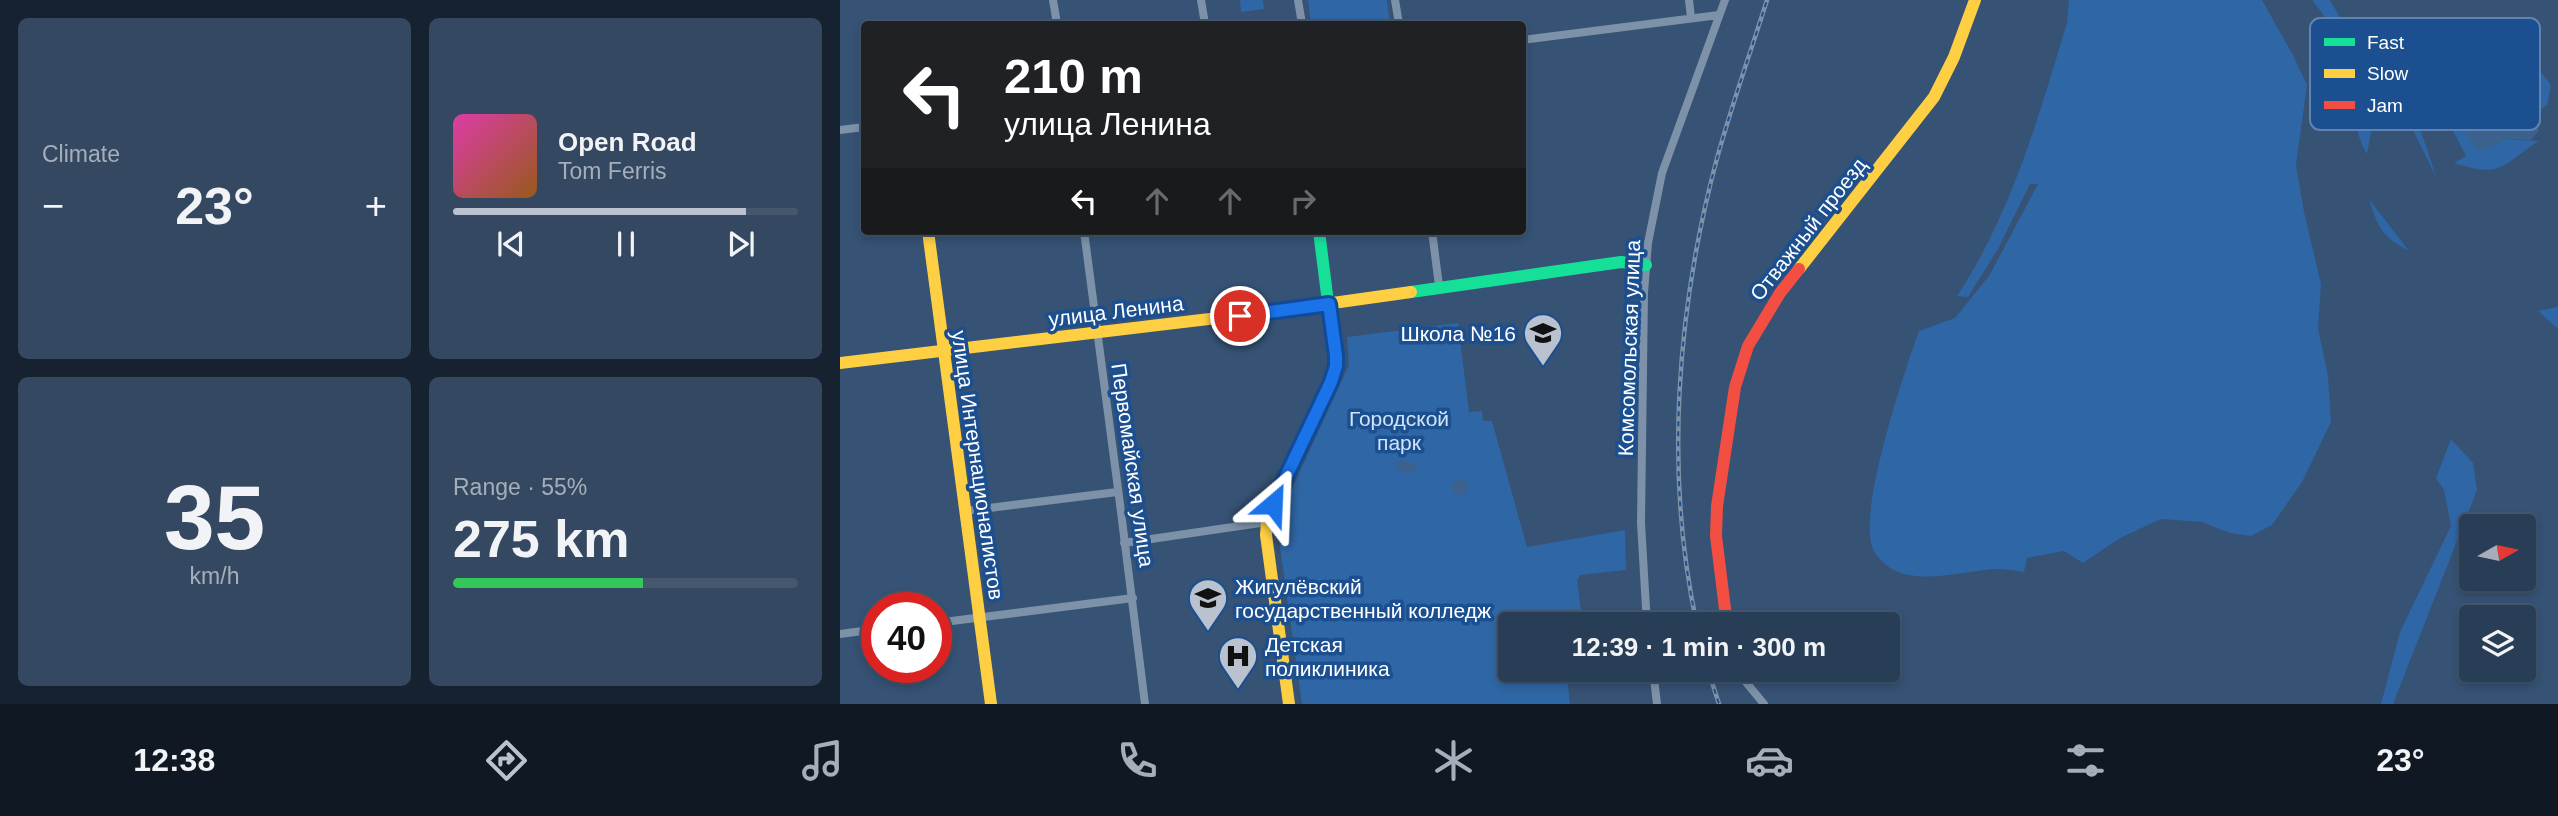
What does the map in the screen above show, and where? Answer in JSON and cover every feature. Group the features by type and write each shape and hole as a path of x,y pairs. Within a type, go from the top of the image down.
{"street":[{"path":"1054,0 1057,21"},
{"path":"1201,0 1204,21"},
{"path":"1298,0 1302,21"},
{"path":"1395,0 1398,21"},
{"path":"1689,0 1691,18"},
{"name":"Комсомольская улица","path":"1646,612 1641,523 1646,265 1662,173 1725,0"},
{"name":"Отважный проезд","path":"1725,612 1716,536 1717,506 1735,387 1748,346 1780,293 1934,97 1954,57 1975,0"},
{"path":"1526,39 1719,15"},
{"path":"840,130 861,127"},
{"name":"улица Интернационалистов","path":"929,235 991,704"},
{"name":"Первомайская улица","path":"1085,235 1145,704"},
{"path":"1289,704 1266,522 1336,366 1320,235"},
{"path":"1433,235 1440,286"},
{"name":"улица Ленина","path":"840,363 1098,334 1621,262 1646,265"},
{"path":"965,511 1117,492"},
{"path":"1124,543 1266,522"},
{"path":"952,621 1133,598"},
{"path":"840,634 861,631"},
{"path":"1654,682 1657,704"},
{"path":"1746,682 1764,704"}],"green space":[{"path":"1240,0 1263,0 1264,9 1241,12"},
{"path":"1308,0 1387,0 1390,21 1311,21"},
{"path":"2069,0 2262,0 2307,85 2296,165 2321,284 2318,328 2328,376 2331,422 2302,482 2272,525 2251,536 2230,533 2202,522 2161,519 2120,538 2083,563 2064,551 2027,558 2024,572 1997,569 1933,576 1907,575 1886,565 1873,549 1870,531 1871,506 1884,442 1919,331 1955,318 1989,276 2038,184 2030,184 1998,249 1968,297 1957,296 1993,232 2022,164 2067,23"},
{"path":"2312,0 2330,0 2340,18 2326,18"},
{"path":"2540,71 2551,85 2547,105 2540,109"},
{"path":"2358,130 2371,130 2367,154 2362,146"},
{"path":"2413,130 2420,130 2437,179"},
{"path":"2453,130 2490,130 2494,146 2503,139 2539,141 2508,163 2492,169 2470,168 2454,163 2466,156"},
{"path":"2369,199 2409,251 2382,230"},
{"path":"2558,307 2558,329 2538,311"},
{"name":"Городской парк","path":"1458,323 1469,412 1482,411 1483,421 1492,421 1527,547 1625,530 1626,570 1580,575 1577,581 1581,612 1498,612 1498,682 1567,682 1570,704 1302,704 1279,540 1283,539 1280,510 1291,508 1289,495 1349,365 1347,337"},
{"path":"2451,439 2473,463 2477,490 2468,514 2459,514 2459,536 2393,704 2381,704 2400,632 2451,526 2444,490 2436,478"}],"shaded area":[{"path":"2463,130 2539,130 2531,140 2503,139 2494,146 2478,150"},
{"path":"1404,460 1416,465 1416,471 1407,473 1397,470 1396,463"},
{"path":"1460,479 1466,481 1466,493 1460,495 1454,493 1452,487 1454,481"}],"railway":[{"path":"1695,612 1687,568 1678,451 1684,334 1692,276 1716,162 1767,0"},
{"path":"1712,682 1719,704"}],"traffic: fast":[{"path":"1320,235 1336,366 1331,381"},
{"path":"1411,292 1621,262 1646,265"}],"traffic: slow":[{"path":"1799,269 1934,97 1954,57 1975,0"},
{"path":"929,235 991,704"},
{"path":"840,363 1276,311 1411,292"},
{"path":"1289,704 1266,535 1267,522 1331,381"}],"traffic: jam":[{"path":"1725,612 1716,536 1717,506 1735,387 1748,346 1780,293 1799,269"}],"place":[{"name":"Школа №16","path":"1543,367"},
{"name":"Жигулёвский государственный колледж","path":"1208,632"},
{"name":"Детская поликлиника","path":"1238,690"}],"route":[{"path":"1240,316 1329,304 1336,366 1273,504"}]}
